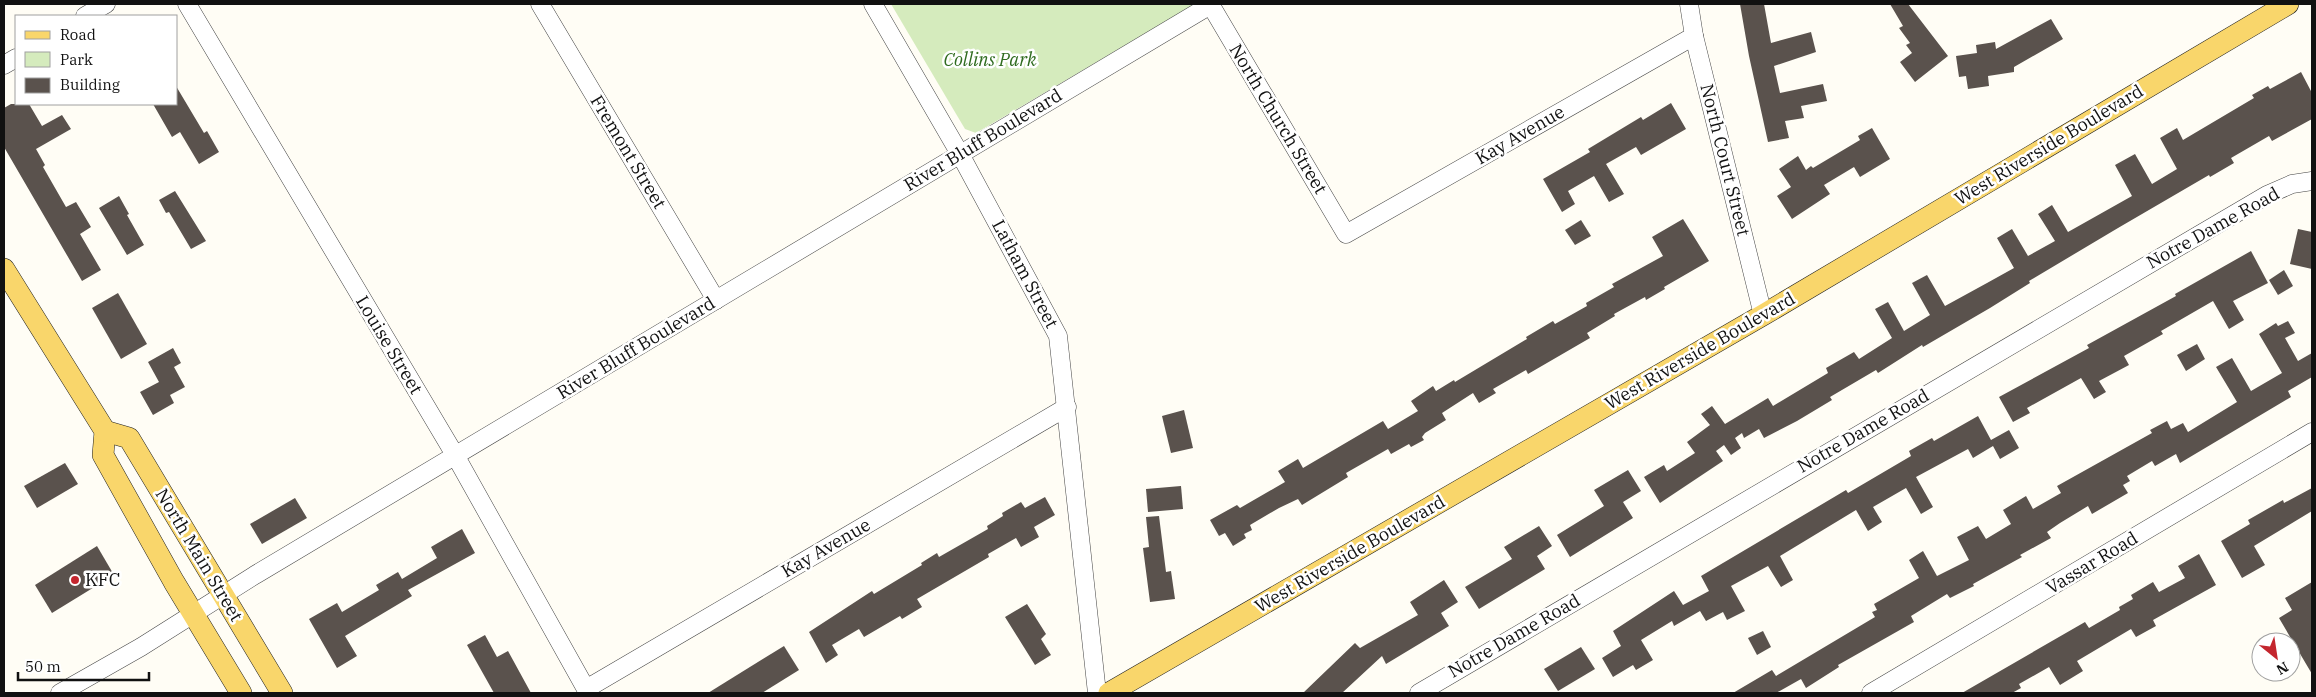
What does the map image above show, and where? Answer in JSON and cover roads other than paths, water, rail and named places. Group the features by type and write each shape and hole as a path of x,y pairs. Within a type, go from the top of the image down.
{"main road":[{"name":"West Riverside Boulevard","path":"1109,693 1763,315 2288,4"},
{"path":"4,269 105,431"},
{"name":"North Main Street","path":"241,693 103,454 105,431 129,438 282,693"}],"street":[{"path":"87,15 106,4"},
{"name":"Louise Street","path":"187,4 455,455 586,689"},
{"name":"Fremont Street","path":"540,4 716,300"},
{"name":"Latham Street","path":"873,4 960,154 1058,336 1098,693"},
{"name":"River Bluff Boulevard","path":"60,693 141,647 193,612 1211,4"},
{"name":"North Church Street","path":"1211,4 1346,234"},
{"name":"North Court Street","path":"1690,4 1694,36 1763,315"},
{"name":"Kay Avenue","path":"1346,234 1694,36"},
{"path":"4,65 15,59"},
{"name":"Notre Dame Road","path":"1419,693 2267,195 2292,184 2312,181"},
{"name":"Kay Avenue","path":"586,689 1067,408"},
{"name":"Vassar Road","path":"1871,693 2312,432"}],"place":[{"name":"KFC","path":"75,580"}],"park label":[{"name":"Collins Park","path":"990,60"}]}
